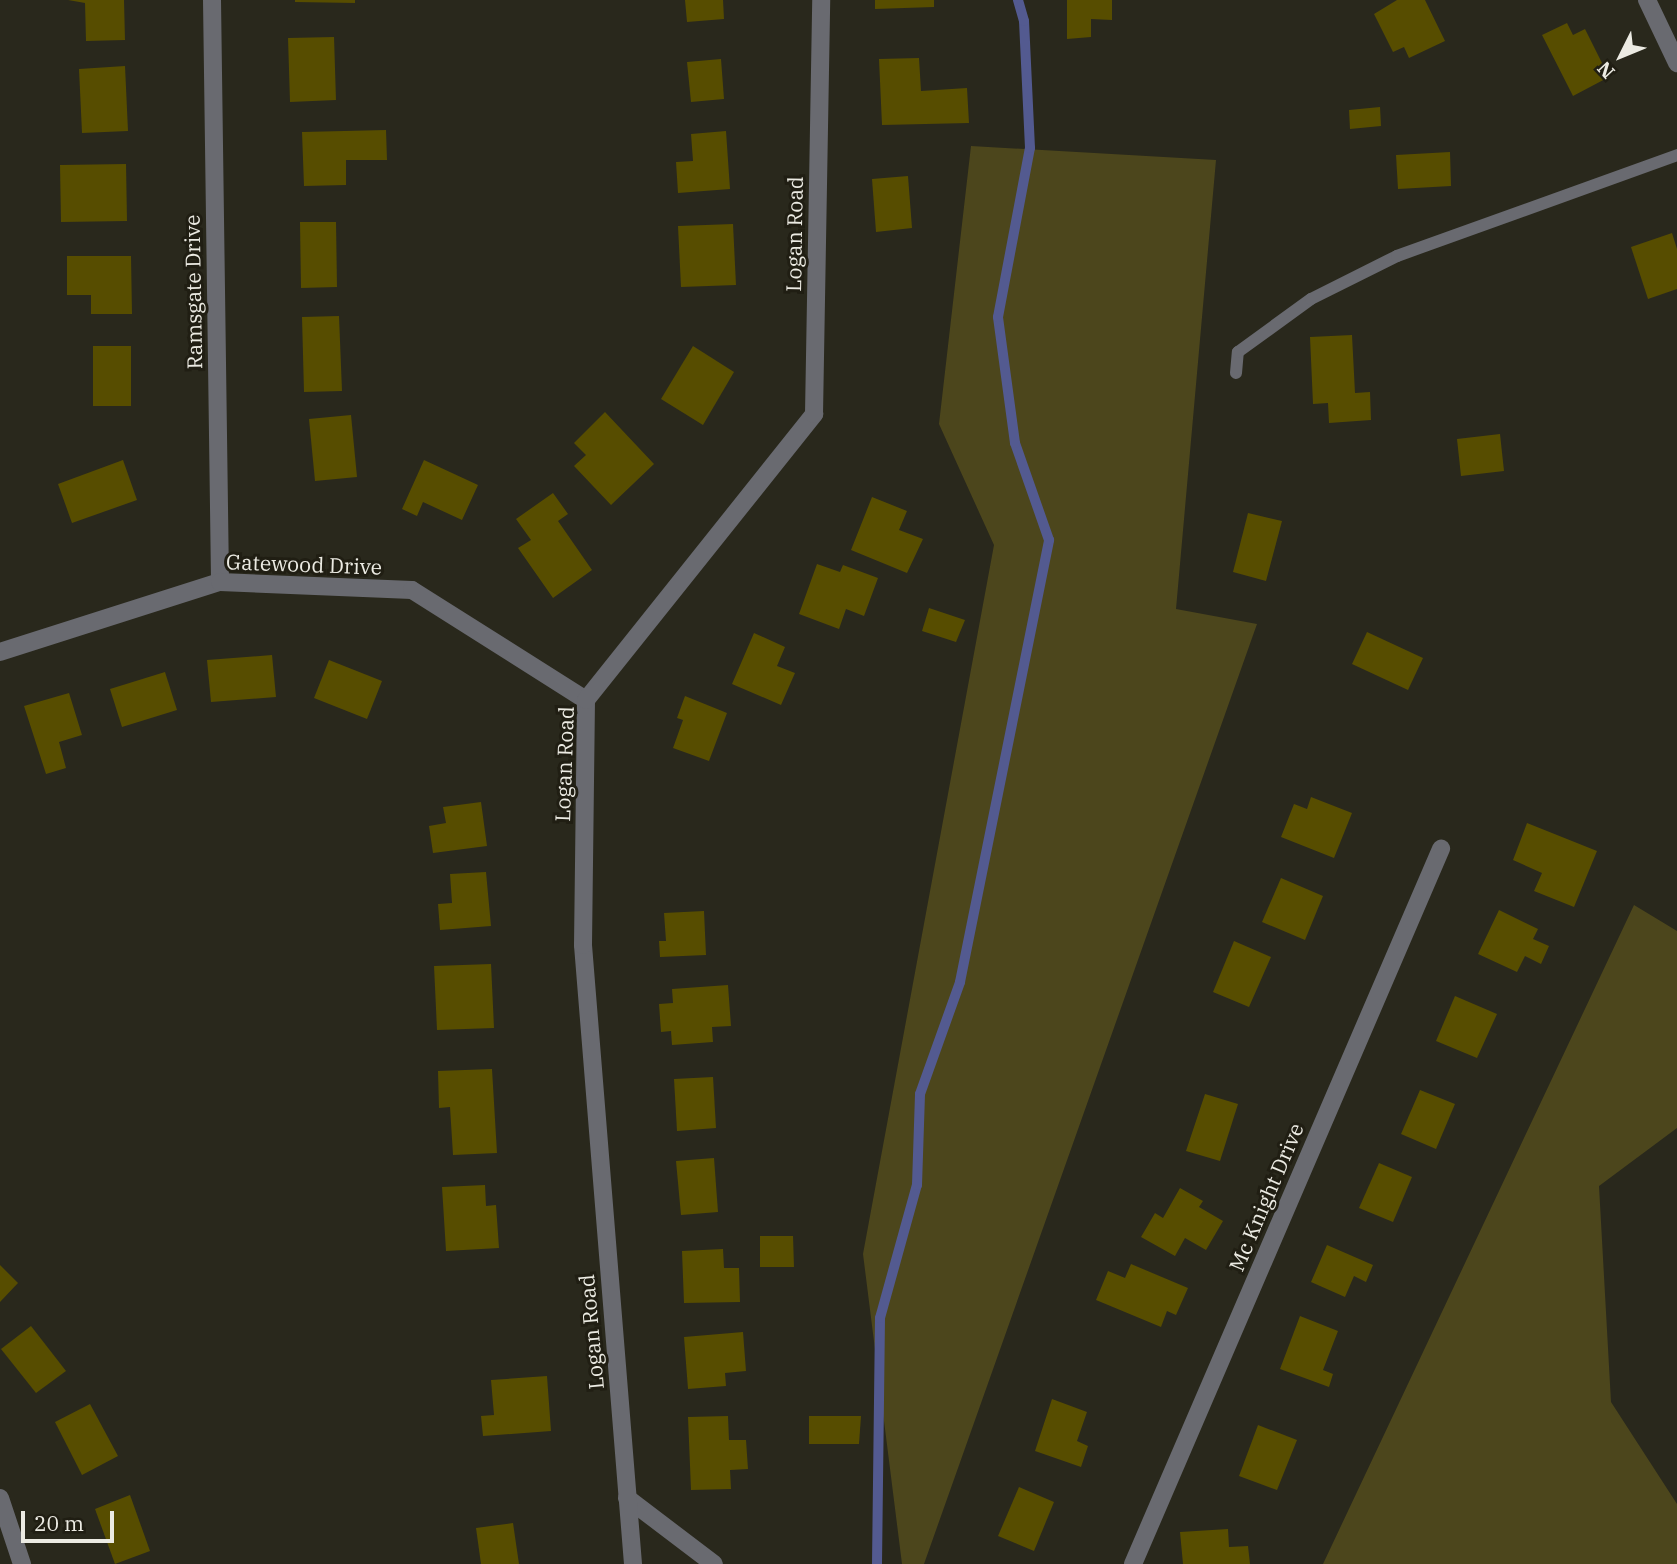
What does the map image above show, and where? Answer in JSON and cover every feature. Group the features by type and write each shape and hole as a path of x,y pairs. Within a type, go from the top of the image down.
{"street":[{"name":"Ramsgate Drive","path":"212,0 220,582"},
{"name":"Logan Road","path":"633,1564 583,945 586,700 814,414 821,0"},
{"path":"1647,0 1677,63"},
{"name":"Gatewood Drive","path":"0,652 220,582 412,590 586,700"},
{"name":"Mc Knight Drive","path":"1133,1564 1441,849"},
{"path":"0,1498 22,1564"},
{"path":"627,1498 713,1564"}],"lane":[{"path":"1236,373 1238,352 1311,299 1385,262 1677,155"}],"shaded area":[{"path":"971,146 1216,160 1176,609 1257,624 924,1564 902,1564 863,1254 994,545 939,424"},
{"path":"1634,905 1677,931 1677,1128 1599,1186 1611,1402 1677,1504 1677,1564 1323,1564"}],"building":[{"path":"68,0 124,0 125,40 86,41 85,3"},
{"path":"355,0 355,3 295,2"},
{"path":"685,0 723,0 724,19 687,22"},
{"path":"875,0 934,0 934,7 875,9"},
{"path":"1067,0 1112,0 1112,20 1091,19 1091,37 1067,39"},
{"path":"1397,0 1425,0 1445,41 1409,58 1404,47 1393,52 1374,14"},
{"path":"1567,23 1573,35 1585,29 1609,77 1573,96 1542,35"},
{"path":"334,37 336,100 290,102 288,38"},
{"path":"919,58 921,91 967,88 969,123 882,125 879,59"},
{"path":"721,59 724,99 691,102 687,62"},
{"path":"125,66 128,131 82,133 79,69"},
{"path":"1380,107 1381,126 1350,129 1349,110"},
{"path":"386,130 387,160 346,160 346,185 304,186 302,132"},
{"path":"726,131 730,189 678,193 676,162 693,161 691,134"},
{"path":"1450,152 1451,186 1398,189 1396,155"},
{"path":"126,164 127,221 61,222 60,165"},
{"path":"908,176 912,228 876,232 872,179"},
{"path":"300,222 336,222 337,287 301,288"},
{"path":"733,224 736,285 681,287 678,226"},
{"path":"1672,233 1677,249 1677,289 1648,299 1631,247"},
{"path":"67,256 131,256 132,314 91,314 91,295 67,295"},
{"path":"339,316 342,391 304,392 302,317"},
{"path":"1352,335 1355,393 1370,392 1371,420 1329,423 1328,403 1313,404 1310,337"},
{"path":"93,346 131,346 131,406 93,406"},
{"path":"693,346 734,372 703,425 661,399"},
{"path":"605,412 654,464 611,505 574,466 586,455 574,443"},
{"path":"351,415 357,477 315,481 309,419"},
{"path":"1500,434 1504,471 1461,476 1457,439"},
{"path":"123,460 137,500 72,523 58,484"},
{"path":"424,460 478,485 462,520 423,502 417,516 402,509"},
{"path":"553,493 568,514 558,521 592,570 553,598 518,548 531,540 516,519"},
{"path":"872,497 907,511 899,530 923,539 907,573 851,550"},
{"path":"1248,513 1282,521 1266,581 1233,572"},
{"path":"817,564 840,572 843,565 878,578 864,616 846,609 839,629 799,614"},
{"path":"929,608 965,620 956,642 922,631"},
{"path":"1367,632 1423,658 1408,690 1352,664"},
{"path":"754,633 785,647 777,666 795,673 781,705 732,684"},
{"path":"272,655 276,697 211,702 207,660"},
{"path":"329,660 382,681 367,719 314,698"},
{"path":"165,672 177,710 122,727 110,689"},
{"path":"69,693 82,735 59,742 66,768 46,774 24,706"},
{"path":"685,696 727,713 709,761 673,748 683,720 677,718"},
{"path":"1311,797 1352,813 1334,858 1281,837 1294,804 1307,809"},
{"path":"481,802 487,846 433,853 429,826 446,823 443,807"},
{"path":"1527,823 1597,851 1574,907 1534,891 1542,873 1513,860"},
{"path":"486,872 491,926 440,930 438,904 452,903 450,874"},
{"path":"1281,878 1323,896 1305,940 1262,922"},
{"path":"1499,910 1538,929 1533,939 1549,946 1541,964 1525,956 1517,972 1478,954"},
{"path":"704,911 706,955 660,957 659,941 666,941 664,913"},
{"path":"1234,941 1271,957 1249,1007 1213,992"},
{"path":"491,964 494,1028 437,1030 434,966"},
{"path":"728,985 731,1026 712,1027 713,1042 672,1045 671,1031 661,1032 659,1004 673,1003 672,989"},
{"path":"1455,996 1497,1014 1477,1058 1436,1041"},
{"path":"492,1069 497,1153 453,1155 450,1107 439,1108 438,1071"},
{"path":"713,1077 716,1128 677,1131 674,1079"},
{"path":"1420,1090 1455,1104 1436,1149 1401,1134"},
{"path":"1205,1094 1238,1104 1220,1161 1186,1151"},
{"path":"714,1158 718,1212 681,1215 676,1161"},
{"path":"1379,1163 1412,1177 1393,1222 1359,1208"},
{"path":"485,1185 486,1206 496,1205 499,1248 446,1251 442,1187"},
{"path":"1180,1188 1203,1201 1199,1207 1223,1221 1206,1250 1185,1238 1175,1256 1141,1237 1155,1213 1163,1218"},
{"path":"760,1236 793,1236 794,1267 760,1267"},
{"path":"1327,1245 1373,1265 1366,1282 1354,1276 1345,1297 1311,1282"},
{"path":"723,1249 724,1268 739,1268 740,1302 684,1303 682,1251"},
{"path":"1131,1264 1188,1288 1176,1315 1167,1311 1161,1327 1096,1300 1108,1271 1125,1278"},
{"path":"0,1265 18,1283 0,1302"},
{"path":"1300,1316 1338,1331 1323,1370 1333,1374 1329,1387 1280,1369"},
{"path":"31,1326 66,1371 36,1393 1,1349"},
{"path":"743,1332 746,1371 725,1373 726,1386 688,1389 684,1337"},
{"path":"547,1376 551,1431 483,1436 481,1416 494,1415 491,1380"},
{"path":"1052,1399 1087,1412 1077,1441 1088,1446 1081,1467 1035,1451"},
{"path":"90,1404 118,1456 82,1475 55,1422"},
{"path":"728,1416 729,1440 746,1440 748,1469 730,1470 731,1489 691,1490 688,1417"},
{"path":"809,1416 861,1416 859,1444 809,1444"},
{"path":"1258,1425 1297,1440 1277,1490 1239,1476"},
{"path":"1019,1487 1054,1502 1034,1551 998,1536"},
{"path":"130,1495 150,1551 115,1564 95,1509"},
{"path":"513,1523 519,1564 481,1564 476,1528"},
{"path":"1228,1529 1229,1547 1248,1546 1250,1564 1183,1564 1180,1532"}],"waterway":[{"path":"877,1564 880,1318 917,1185 920,1094 960,982 1049,540 1015,443 998,317 1030,148 1024,21 1018,0"}]}
